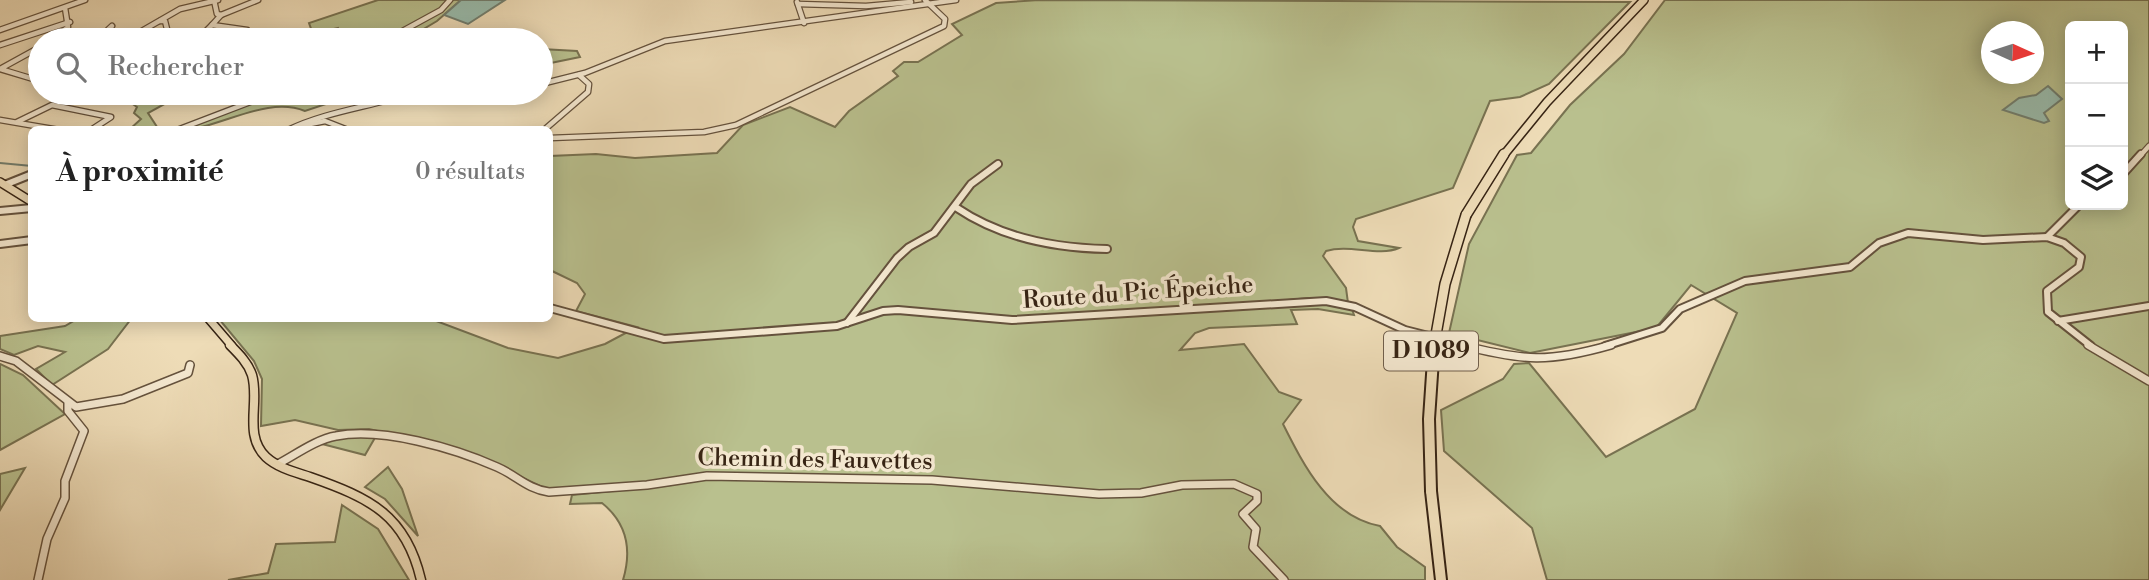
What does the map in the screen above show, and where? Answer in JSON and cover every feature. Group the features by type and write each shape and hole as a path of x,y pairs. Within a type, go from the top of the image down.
{"highway":[{"name":"D 1089","path":"1441,580 1431,491 1428,396 1431,350 1439,299 1466,215 1509,145 1544,104 1644,0"}],"main road":[{"path":"3,183 28,199"},
{"path":"211,322 248,365 253,384 255,439 267,458 359,494 389,514 407,540 419,566 421,580"}],"street":[{"path":"0,27 39,17 85,0"},
{"path":"143,28 180,9 215,0 217,14 222,15"},
{"path":"209,28 222,15 258,0"},
{"path":"408,28 441,10 450,0"},
{"path":"804,23 797,2 866,6 956,0"},
{"path":"553,81 635,56 665,41 804,23 925,2"},
{"path":"553,138 714,131 772,109 944,26 945,19 925,2"},
{"path":"65,8 70,22 69,28"},
{"path":"160,21 165,22 167,28"},
{"path":"52,28 70,22"},
{"path":"212,25 233,28"},
{"path":"0,45 28,36"},
{"path":"28,54 0,69 6,74 28,75"},
{"path":"549,126 588,92 589,84 579,75"},
{"path":"17,122 52,105 111,117 97,126"},
{"path":"187,126 243,105"},
{"path":"297,126 324,114 376,105"},
{"path":"0,120 38,126"},
{"path":"305,126 319,121 335,126"},
{"path":"2128,169 2149,146"},
{"path":"847,324 907,247 935,233 957,208 961,196 978,175 998,164"},
{"path":"3,183 28,175"},
{"path":"0,211 28,208"},
{"path":"957,208 970,219 998,230 1087,249 1107,249"},
{"path":"2074,210 2046,237 2064,243 2081,257 2079,267 2047,291 2047,310 2100,354 2149,381"},
{"name":"Route du Pic Épeiche","path":"553,309 664,339 847,324 883,311 898,310 1012,320 1326,301 1355,307 1405,330 1508,357 1536,360 1568,357 1648,334 1662,328 1680,309 1745,281 1850,267 1879,243 1908,233 1983,240 2046,237"},
{"path":"0,244 28,240"},
{"path":"2058,321 2149,306"},
{"path":"0,356 16,362 76,407 97,406 123,400 188,373 190,365"},
{"path":"38,580 47,539 65,498 65,481 84,431 68,411 68,403"},
{"name":"Chemin des Fauvettes","path":"278,464 333,436 351,432 369,433 458,452 500,468 533,490 549,492 647,485 707,476 932,480 1099,494 1141,493 1182,485 1234,484 1249,488 1257,494 1256,501 1243,514 1256,529 1252,547 1284,580"}],"green space":[{"path":"378,0 461,0 425,28 311,28 309,23"},
{"path":"1039,0 1630,2 1549,84 1520,97 1490,101 1453,188 1356,219 1353,227 1358,241 1399,248 1382,251 1326,251 1323,256 1346,288 1348,303 1308,298 1160,313 1327,304 1352,309 1354,315 1318,309 1291,310 1297,324 1209,328 1195,333 1180,350 1244,344 1279,392 1301,400 1283,424 1321,487 1347,512 1362,521 1380,526 1397,547 1425,567 1425,580 623,580 627,548 626,538 618,520 602,503 570,504 572,495 671,485 546,489 491,462 446,447 369,429 338,430 295,420 261,426 262,379 254,361 222,322 439,322 508,348 558,358 605,344 637,327 576,311 585,294 577,283 553,271 553,156 596,154 635,158 717,153 743,125 790,107 835,127 849,111 898,76 893,71 904,62 918,62 962,35 952,24 996,3"},
{"path":"1665,0 2149,0 2149,580 1547,580 1532,528 1444,451 1441,410 1503,379 1514,364 1529,363 1606,457 1695,409 1737,313 1691,285 1656,328 1530,353 1449,333 1469,244 1517,155 1531,153 1570,105 1624,54"},
{"path":"553,50 577,51 580,57 553,63"},
{"path":"134,105 163,105 148,113 156,126 133,126 141,119 134,113 137,107"},
{"path":"246,105 323,105 305,111 275,107 203,126 191,126"},
{"path":"72,322 129,322 108,349 52,385 36,369 65,352 38,346 14,355 0,349 0,336 65,326"},
{"path":"0,364 23,375 65,414 0,450"},
{"path":"376,436 365,455 322,444 339,437"},
{"path":"388,467 402,489 418,536 385,499 365,487"},
{"path":"25,468 0,510 0,474"},
{"path":"342,505 378,529 409,580 228,580 268,573 276,544 335,542"}],"shaded area":[{"path":"461,0 505,0 468,24 444,15"},
{"path":"2048,86 2062,99 2044,113 2049,121 2044,123 2003,110 2019,98 2036,95"}],"waterway":[{"path":"0,163 28,166"}]}
